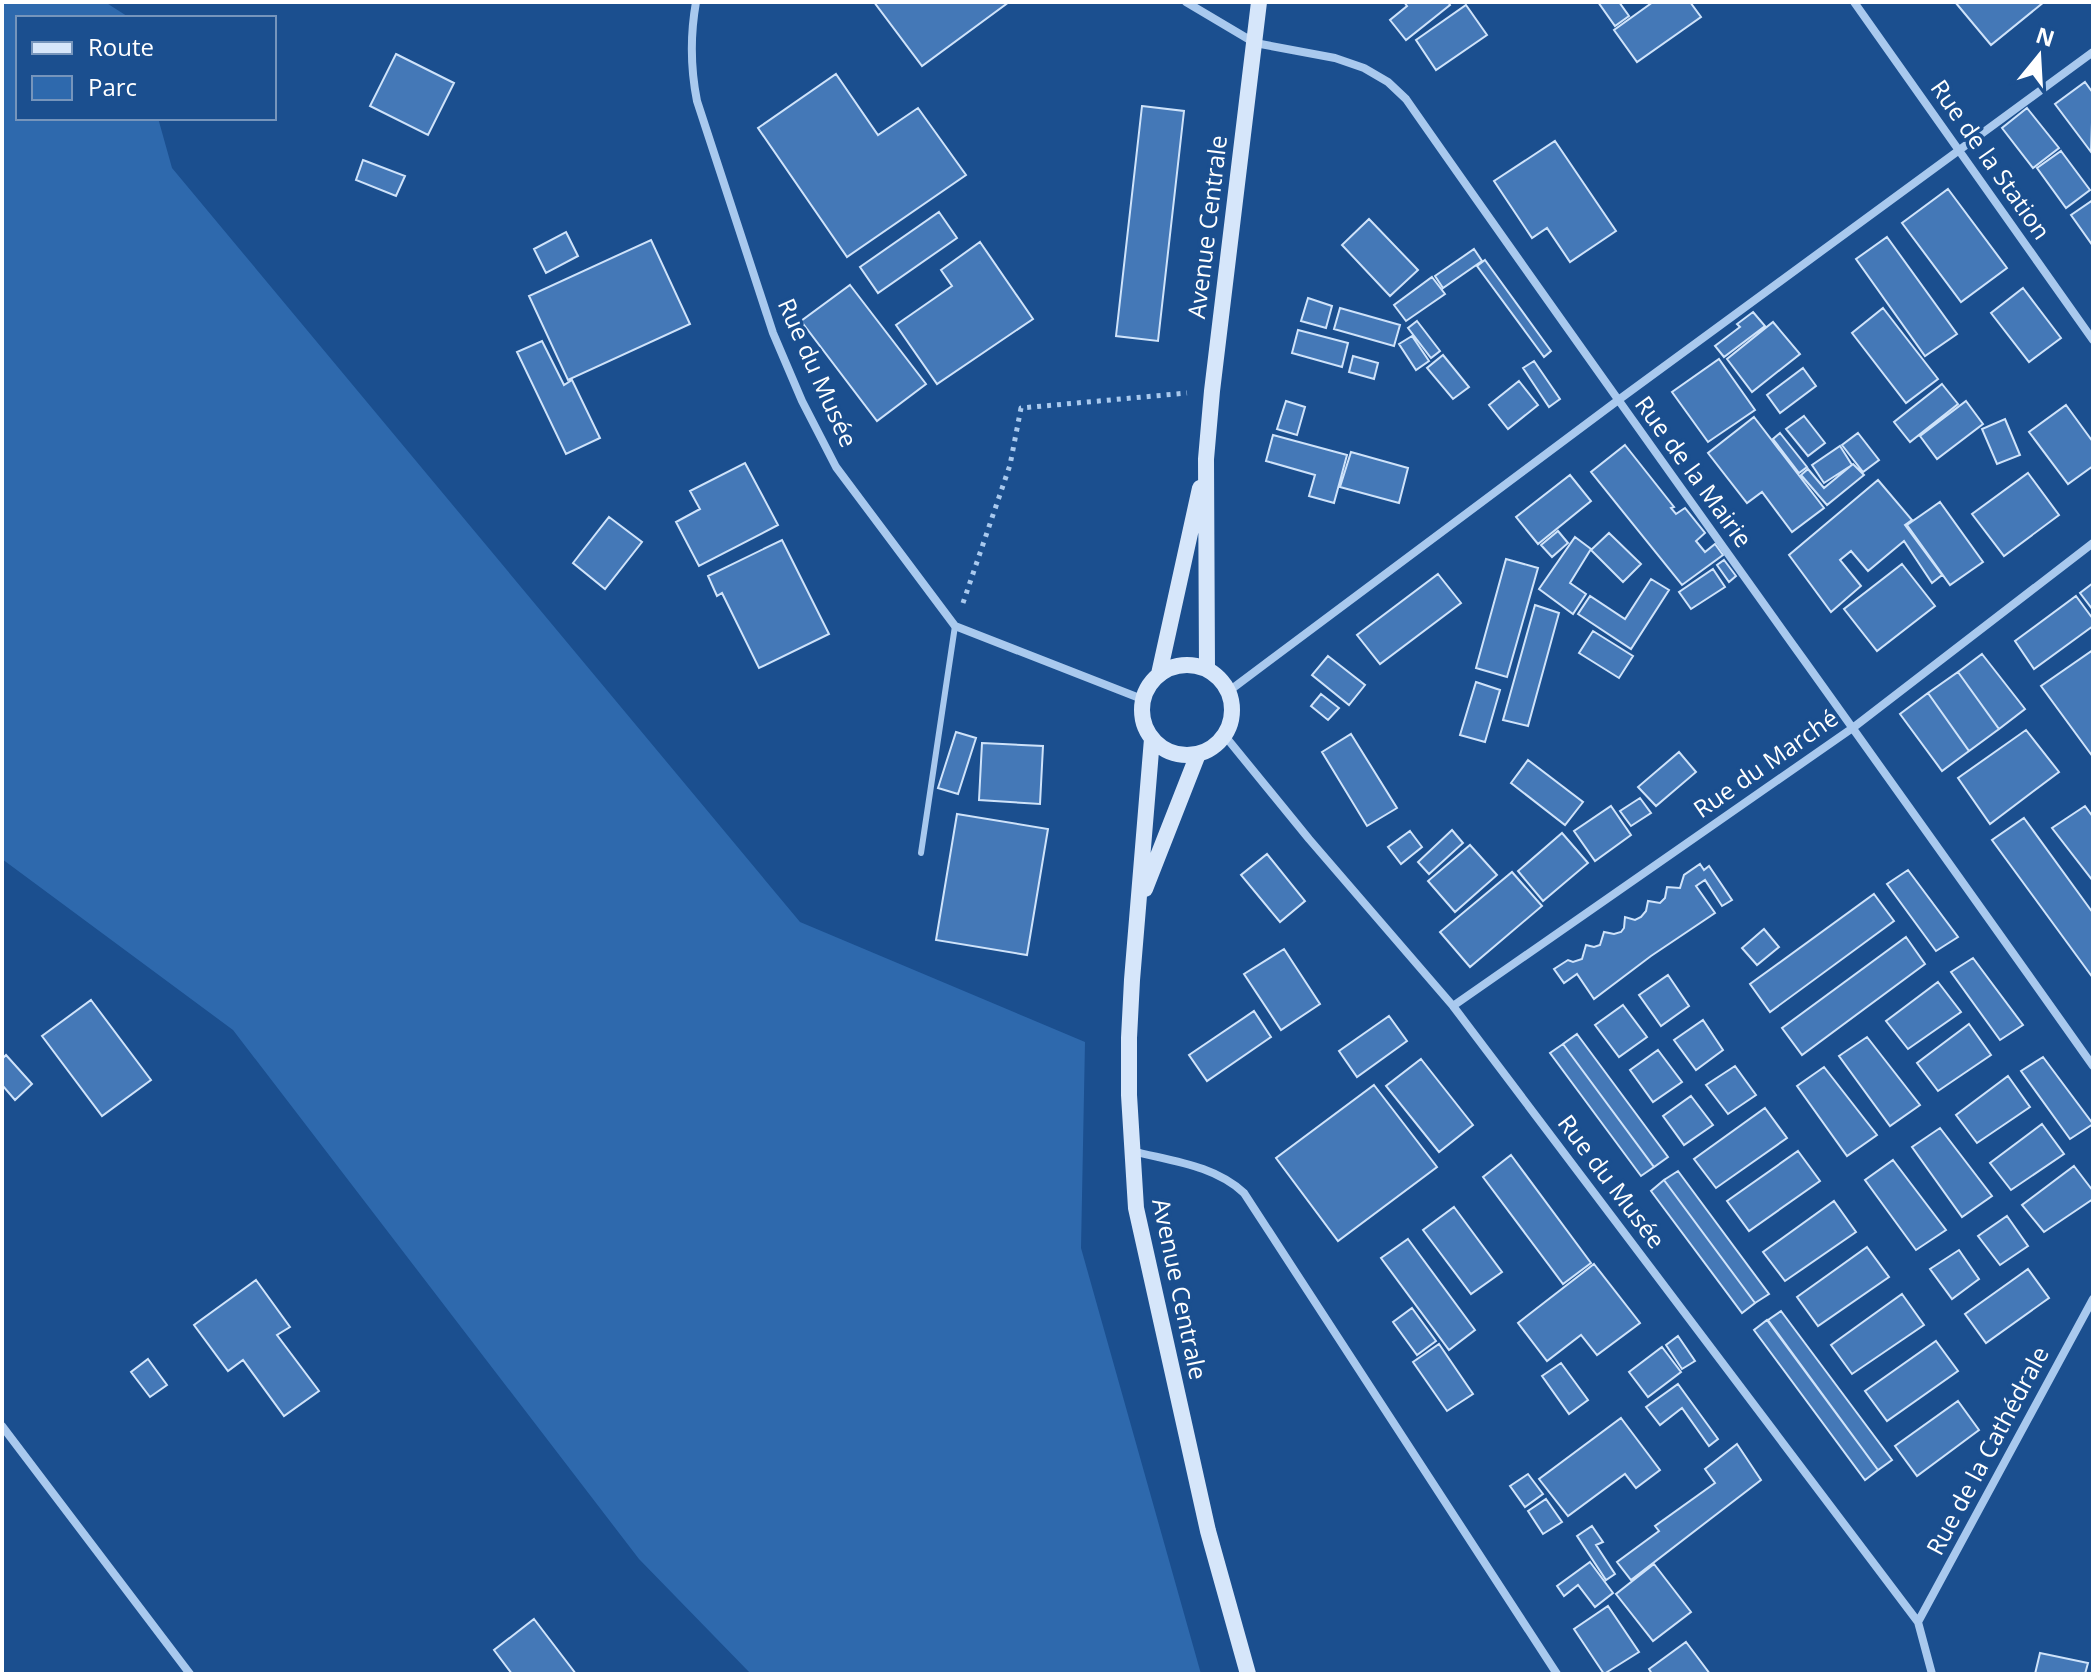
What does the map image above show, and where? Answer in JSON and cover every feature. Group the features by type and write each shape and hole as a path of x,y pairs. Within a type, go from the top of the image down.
{"main road":[{"name":"Avenue Centrale","path":"1207,669 1206,459 1259,2"},
{"name":"Avenue Centrale","path":"1159,674 1206,459"},
{"path":"1182,664 1207,669 1220,678 1229,691 1233,714 1225,736 1218,744 1198,754 1173,753 1152,739 1142,720 1142,699 1151,681 1182,664"},
{"name":"Avenue Centrale","path":"1152,739 1130,1023 1131,1151 1136,1208 1208,1531 1248,1674"},
{"name":"Avenue Centrale","path":"1139,905 1198,754"}],"street":[{"name":"Rue du Musée","path":"696,2 691,29 691,69 697,101 773,333 802,401 836,467 955,626"},
{"name":"Rue de la Mairie","path":"1186,2 1255,43 1335,58 1364,68 1388,82 1406,99 1617,401 1854,727 2093,1066"},
{"name":"Rue de la Station","path":"1854,2 2093,340"},
{"path":"1229,691 1617,401 2093,52"},
{"name":"Rue du Marché","path":"1453,1006 1854,727 2093,543"},
{"path":"955,626 1142,699"},
{"name":"Rue du Musée","path":"1225,736 1453,1006 1918,1622 1932,1674"},
{"path":"1131,1151 1206,1170 1229,1179 1244,1193 1557,1674"},
{"name":"Rue de la Cathédrale","path":"1918,1622 2093,1299"},
{"path":"2,1426 190,1674"}],"lane":[{"path":"921,853 955,626"}],"path":[{"path":"955,626 1010,465 1021,408 1212,391"}],"green space":[{"path":"2,2 105,2 127,16 16,16 16,120 159,120 172,168 800,922 1085,1042 1081,1248 1201,1674 751,1674 639,1559 233,1030 2,859"}],"building":[{"path":"874,2 1009,2 922,66"},
{"path":"1404,2 1448,2 1450,5 1406,40 1390,20 1407,6"},
{"path":"1598,2 1619,2 1629,16 1615,26"},
{"path":"1653,2 1690,2 1701,17 1637,62 1614,30"},
{"path":"1955,2 2044,2 1991,45"},
{"path":"1466,5 1487,35 1436,70 1416,40"},
{"path":"396,54 454,83 428,135 370,106"},
{"path":"836,74 878,135 918,108 966,175 847,257 758,128"},
{"path":"2085,82 2093,93 2091,152 2055,104"},
{"path":"1142,106 1184,111 1158,341 1116,336"},
{"path":"2027,108 2059,148 2033,168 2002,128"},
{"path":"1555,141 1616,231 1570,262 1547,228 1532,238 1494,181"},
{"path":"2061,151 2090,190 2066,208 2037,168"},
{"path":"363,160 405,176 396,196 356,180"},
{"path":"1948,189 2007,268 1961,302 1902,223"},
{"path":"2093,200 2093,246 2071,215"},
{"path":"939,212 957,238 878,293 860,267"},
{"path":"1369,219 1418,270 1390,296 1342,245"},
{"path":"566,232 578,256 546,273 534,249"},
{"path":"1887,237 1957,334 1925,356 1856,259"},
{"path":"651,240 690,324 568,380 529,296"},
{"path":"980,242 1033,319 937,384 896,325 952,286 941,270"},
{"path":"1474,249 1482,261 1443,288 1435,276"},
{"path":"1485,260 1551,351 1544,357 1477,266"},
{"path":"1432,277 1445,294 1406,321 1394,305"},
{"path":"850,285 926,384 877,421 801,321"},
{"path":"2023,288 2061,338 2029,362 1991,313"},
{"path":"1308,298 1332,306 1326,328 1301,321"},
{"path":"1340,308 1400,325 1394,346 1334,329"},
{"path":"1883,308 1938,379 1906,403 1852,333"},
{"path":"1753,312 1765,326 1724,357 1715,346 1740,327 1737,324"},
{"path":"1417,321 1440,351 1431,358 1408,328"},
{"path":"1773,322 1800,354 1752,392 1727,359"},
{"path":"1298,330 1348,343 1342,367 1292,353"},
{"path":"1412,336 1429,361 1416,370 1399,344"},
{"path":"542,341 564,385 572,380 600,438 566,454 517,352"},
{"path":"1443,355 1469,387 1453,399 1427,368"},
{"path":"1353,356 1378,363 1374,379 1349,372"},
{"path":"1719,359 1755,410 1708,442 1672,392"},
{"path":"1534,361 1560,399 1549,407 1523,368"},
{"path":"1803,368 1816,386 1780,413 1767,395"},
{"path":"1519,381 1538,405 1508,429 1489,405"},
{"path":"1942,384 1958,404 1910,442 1894,422"},
{"path":"1286,401 1305,407 1297,435 1277,429"},
{"path":"1966,401 1983,424 1937,459 1920,436"},
{"path":"2066,405 2093,442 2093,466 2068,484 2029,432"},
{"path":"1804,416 1825,443 1808,456 1786,429"},
{"path":"1754,417 1824,508 1792,532 1762,492 1747,503 1708,453"},
{"path":"2005,419 2020,455 1997,464 1982,429"},
{"path":"1780,433 1807,467 1799,473 1773,439"},
{"path":"1858,433 1879,460 1863,472 1842,445"},
{"path":"1273,435 1347,455 1334,503 1309,496 1315,475 1266,461"},
{"path":"1625,445 1674,507 1671,508 1676,514 1685,508 1705,533 1696,541 1705,552 1715,544 1723,555 1682,585 1591,472"},
{"path":"1840,446 1852,465 1824,483 1812,465"},
{"path":"1351,452 1408,468 1399,503 1340,487"},
{"path":"745,463 778,525 699,566 676,522 700,509 690,491"},
{"path":"1853,464 1864,475 1827,505 1801,475 1808,469 1824,488"},
{"path":"2028,473 2059,515 2004,556 1972,514"},
{"path":"1570,475 1591,501 1538,544 1516,517"},
{"path":"1878,480 1912,520 1905,525 1942,575 1932,583 1904,541 1868,571 1851,551 1840,560 1861,586 1831,612 1789,555"},
{"path":"1940,502 1983,562 1950,585 1907,525"},
{"path":"609,517 642,542 605,589 573,563"},
{"path":"1558,531 1568,543 1552,557 1541,545"},
{"path":"1609,533 1641,564 1623,582 1591,550"},
{"path":"1575,537 1591,549 1570,583 1586,594 1573,614 1539,589"},
{"path":"782,540 829,634 759,668 722,593 717,596 708,576"},
{"path":"1506,559 1538,568 1507,677 1476,668"},
{"path":"1724,560 1736,576 1729,582 1717,565"},
{"path":"1902,564 1935,606 1877,651 1844,609"},
{"path":"1713,569 1725,587 1691,609 1679,592"},
{"path":"1438,574 1461,603 1380,664 1357,635"},
{"path":"1651,579 1669,590 1631,649 1578,614 1590,596 1625,619"},
{"path":"2093,583 2093,610 2080,593"},
{"path":"2076,596 2093,619 2093,626 2034,669 2015,641"},
{"path":"1535,605 1559,613 1528,726 1503,720"},
{"path":"1593,631 1633,656 1619,678 1579,653"},
{"path":"2093,650 2093,757 2041,686"},
{"path":"1982,654 2025,709 1999,729 1958,672"},
{"path":"1328,656 1365,685 1349,705 1312,675"},
{"path":"1958,672 1999,729 1969,751 1928,693"},
{"path":"1476,682 1500,690 1485,742 1460,735"},
{"path":"1928,693 1969,751 1942,771 1900,714"},
{"path":"1321,694 1339,708 1328,720 1311,706"},
{"path":"2026,730 2059,772 1990,824 1958,778"},
{"path":"956,732 976,738 958,794 938,788"},
{"path":"1351,734 1397,808 1367,826 1322,752"},
{"path":"982,743 1043,746 1040,804 979,800"},
{"path":"1679,752 1696,772 1656,806 1638,787"},
{"path":"1528,760 1583,802 1565,825 1511,783"},
{"path":"1640,798 1651,813 1631,826 1620,811"},
{"path":"1611,806 1631,835 1595,861 1574,831"},
{"path":"2085,806 2093,817 2093,881 2052,828"},
{"path":"957,814 1048,829 1027,955 936,940"},
{"path":"2024,818 2093,913 2093,978 1992,840"},
{"path":"1452,830 1463,843 1429,874 1418,862"},
{"path":"1410,831 1422,847 1401,864 1388,847"},
{"path":"1562,833 1588,863 1543,901 1518,871"},
{"path":"1470,845 1497,875 1455,912 1428,881"},
{"path":"1267,854 1305,901 1280,922 1241,875"},
{"path":"1700,864 1704,870 1709,866 1732,900 1722,906 1705,880 1696,886 1715,913 1594,999 1577,974 1564,983 1554,969 1568,960 1582,959 1586,945 1600,945 1604,932 1621,932 1625,917 1635,920 1641,917 1648,901 1660,903 1665,898 1667,887 1680,888 1684,875"},
{"path":"1908,870 1958,937 1936,951 1887,884"},
{"path":"1512,872 1542,906 1470,967 1440,932"},
{"path":"1874,894 1894,921 1770,1012 1750,984"},
{"path":"1764,929 1779,947 1757,965 1742,948"},
{"path":"1906,937 1925,964 1802,1055 1782,1028"},
{"path":"1284,949 1320,1004 1281,1030 1244,974"},
{"path":"1973,958 2023,1025 2000,1040 1951,972"},
{"path":"1668,975 1689,1006 1661,1026 1639,995"},
{"path":"1938,982 1961,1012 1908,1049 1886,1021"},
{"path":"91,1000 151,1080 102,1116 42,1036"},
{"path":"1623,1005 1647,1037 1619,1057 1595,1025"},
{"path":"1254,1011 1271,1037 1207,1081 1189,1055"},
{"path":"1389,1016 1407,1041 1357,1077 1339,1051"},
{"path":"1703,1020 1723,1050 1696,1070 1674,1040"},
{"path":"1969,1024 1991,1055 1938,1091 1917,1063"},
{"path":"1577,1034 1668,1157 1654,1167 1563,1044"},
{"path":"1867,1037 1920,1105 1890,1126 1839,1056"},
{"path":"1563,1044 1654,1167 1641,1176 1550,1053"},
{"path":"1658,1050 1682,1082 1653,1102 1630,1070"},
{"path":"6,1055 32,1084 15,1100 2,1085 2,1059"},
{"path":"2043,1057 2093,1124 2070,1139 2021,1071"},
{"path":"1421,1059 1473,1125 1439,1152 1386,1086"},
{"path":"1735,1066 1756,1095 1728,1114 1706,1085"},
{"path":"1824,1067 1877,1135 1847,1156 1797,1086"},
{"path":"2008,1076 2030,1107 1977,1143 1956,1115"},
{"path":"1374,1085 1437,1167 1338,1241 1276,1158"},
{"path":"1691,1096 1713,1125 1684,1145 1663,1116"},
{"path":"1765,1108 1787,1138 1716,1188 1694,1159"},
{"path":"2042,1124 2064,1154 2011,1190 1990,1163"},
{"path":"1940,1128 1992,1196 1962,1217 1912,1147"},
{"path":"1798,1151 1820,1181 1749,1231 1727,1201"},
{"path":"1511,1155 1591,1263 1563,1284 1483,1177"},
{"path":"1893,1160 1946,1230 1916,1250 1865,1180"},
{"path":"2074,1166 2093,1191 2093,1199 2044,1232 2022,1205"},
{"path":"1678,1171 1769,1294 1755,1303 1664,1180"},
{"path":"1664,1180 1755,1303 1742,1313 1651,1191"},
{"path":"1834,1201 1856,1232 1785,1281 1763,1252"},
{"path":"1454,1207 1502,1272 1471,1294 1423,1230"},
{"path":"2007,1216 2028,1246 2000,1265 1978,1236"},
{"path":"1408,1239 1475,1330 1449,1350 1381,1258"},
{"path":"1867,1247 1889,1277 1818,1326 1797,1297"},
{"path":"1959,1250 1979,1279 1952,1299 1930,1269"},
{"path":"1594,1264 1640,1323 1597,1355 1581,1335 1547,1361 1518,1323"},
{"path":"2028,1269 2049,1298 1986,1343 1965,1314"},
{"path":"256,1280 290,1327 277,1335 319,1391 284,1416 243,1360 228,1371 194,1325"},
{"path":"1902,1294 1924,1325 1852,1374 1831,1345"},
{"path":"1412,1308 1436,1341 1417,1355 1393,1322"},
{"path":"1781,1311 1892,1460 1878,1470 1768,1320"},
{"path":"1767,1320 1878,1470 1865,1480 1754,1330"},
{"path":"1678,1336 1695,1361 1682,1369 1666,1345"},
{"path":"1936,1341 1958,1371 1887,1421 1865,1391"},
{"path":"1439,1344 1473,1394 1447,1411 1413,1362"},
{"path":"1662,1347 1681,1372 1648,1397 1629,1372"},
{"path":"148,1359 167,1385 150,1397 131,1372"},
{"path":"1561,1363 1588,1400 1569,1414 1542,1376"},
{"path":"1678,1384 1718,1439 1709,1446 1682,1408 1660,1425 1646,1407"},
{"path":"1958,1401 1979,1430 1917,1476 1895,1446"},
{"path":"1621,1418 1660,1470 1636,1488 1625,1474 1568,1516 1539,1479"},
{"path":"1737,1444 1761,1480 1631,1580 1617,1562 1659,1531 1655,1526 1715,1483 1705,1469"},
{"path":"1528,1474 1543,1494 1525,1507 1510,1486"},
{"path":"1546,1499 1562,1522 1543,1534 1528,1511"},
{"path":"1592,1526 1603,1542 1596,1545 1615,1574 1606,1580 1577,1536"},
{"path":"1590,1562 1613,1593 1595,1607 1578,1585 1564,1596 1557,1586"},
{"path":"1654,1564 1691,1612 1653,1641 1616,1594"},
{"path":"1608,1606 1639,1652 1604,1674 1574,1629"},
{"path":"534,1619 576,1674 512,1674 494,1650"},
{"path":"1686,1642 1710,1674 1652,1674 1649,1669"},
{"path":"2040,1653 2088,1663 2085,1674 2035,1674"}]}
